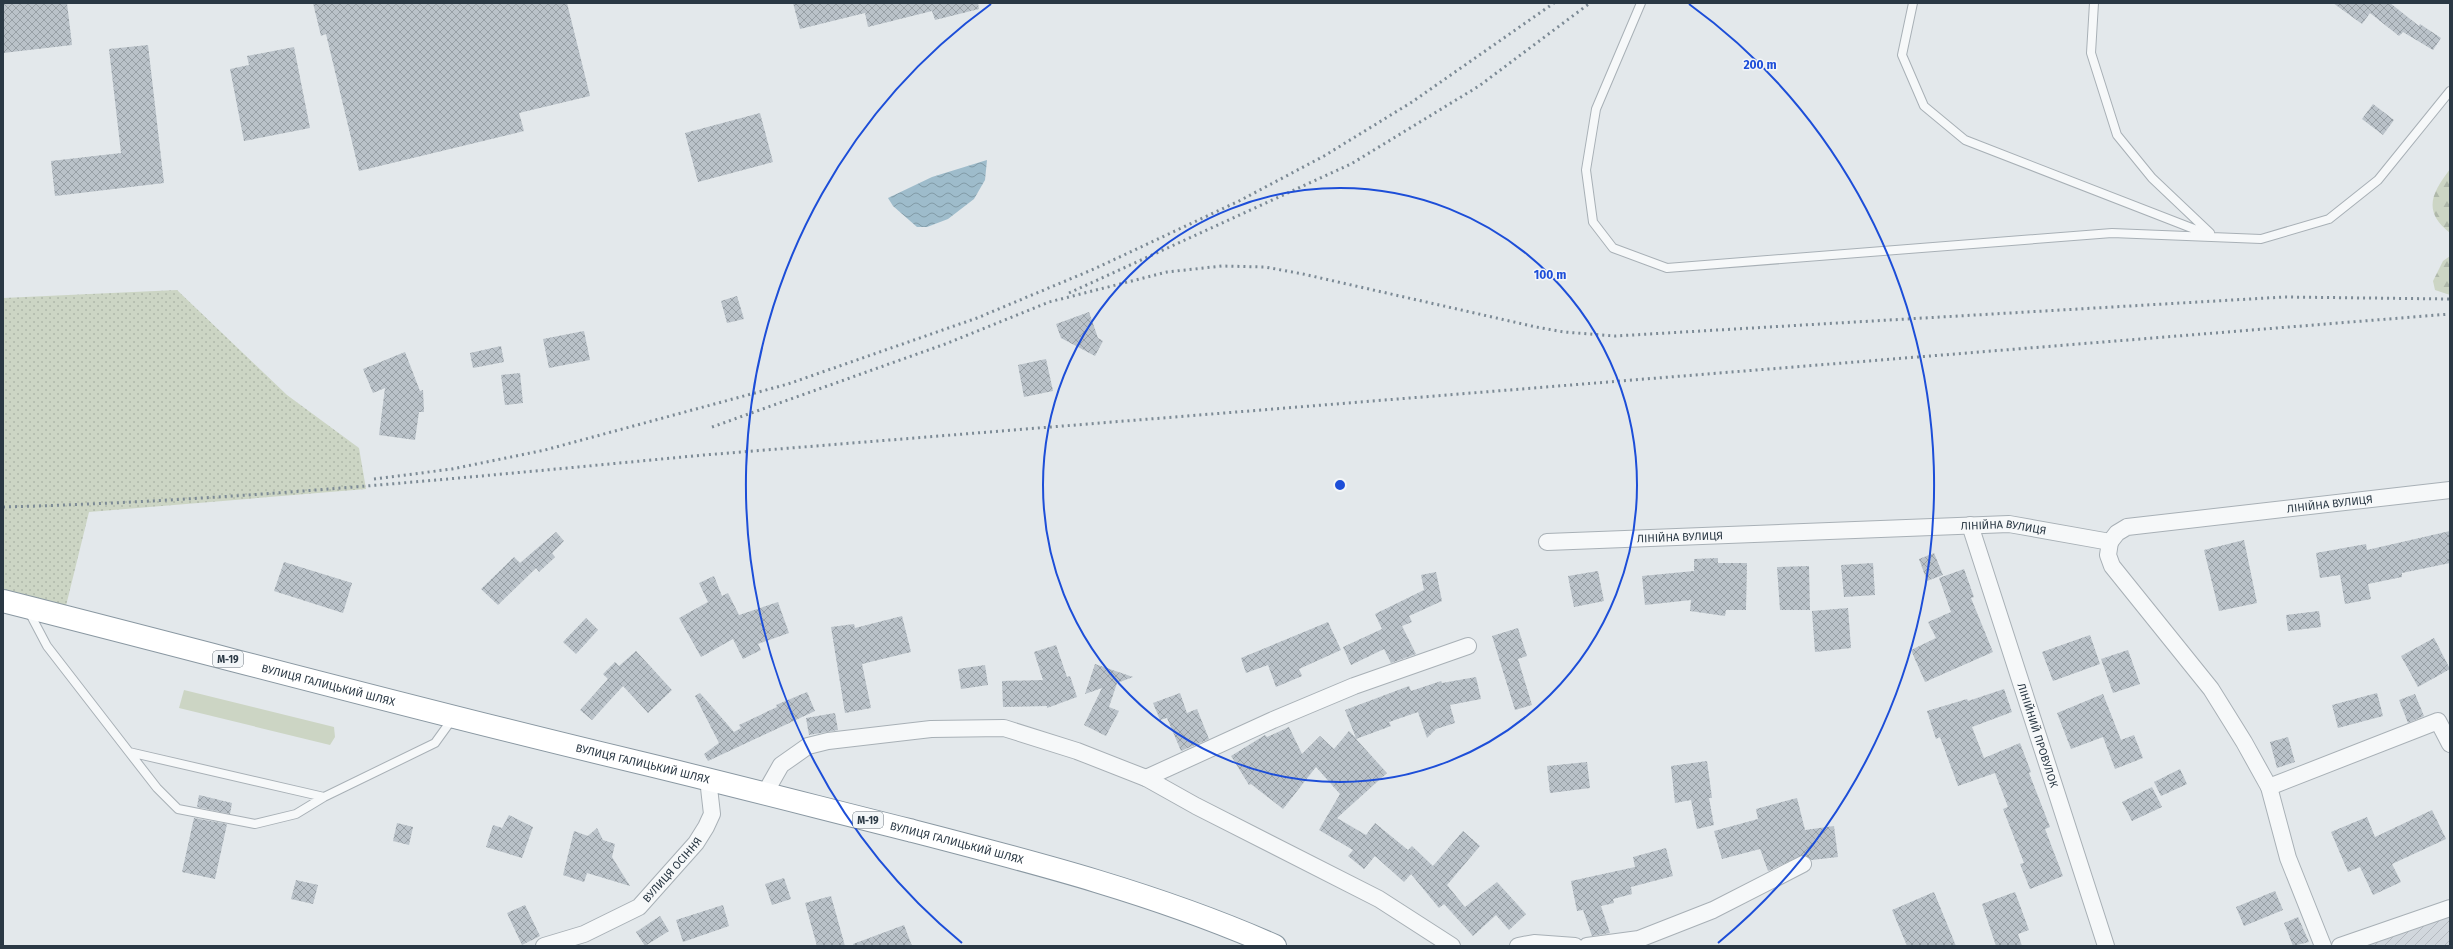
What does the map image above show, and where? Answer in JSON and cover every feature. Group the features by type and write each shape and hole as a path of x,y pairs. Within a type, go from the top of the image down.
{"highway":[{"name":"ВУЛИЦЯ ГАЛИЦЬКИЙ ШЛЯХ","path":"3,600 453,718 765,793 1076,875 1191,913 1276,946"}],"street":[{"name":"ЛІНІЙНА ВУЛИЦЯ","path":"1547,542 2009,524 2110,542 2117,534 2127,527 2450,490"},
{"name":"ЛІНІЙНИЙ ПРОВУЛОК","path":"1970,525 2106,946"},
{"path":"2110,542 2108,555 2112,566 2211,689 2244,742 2269,787 2288,858 2323,946"},
{"path":"1146,778 1273,720 1354,686 1468,646"},
{"path":"2269,787 2444,717 2450,744"},
{"path":"765,793 781,765 808,746 828,741 932,729 1004,728 1077,751 1146,778 1196,806 1379,899 1452,946"},
{"name":"ВУЛИЦЯ ОСІННЯ","path":"544,946 583,940 639,907 696,843 712,814 708,779"},
{"path":"1587,946 1639,939 1713,910 1803,864"},
{"path":"2340,946 2450,908"},
{"path":"1518,946 1534,943 1576,946"}],"lane":[{"path":"1642,3 1596,109 1586,170 1593,222 1613,248 1666,268 2112,233 2260,239 2330,219 2378,180 2450,91"},
{"path":"1913,3 1902,55 1924,106 1965,140 2214,236"},
{"path":"2094,3 2091,53 2117,135 2152,178 2214,236"},
{"path":"25,606 47,646 157,788 178,809 255,824 296,814 324,797 435,743 453,718"},
{"path":"129,752 324,797"}],"shaded area":[{"path":"2450,906 2450,946 2330,946"}],"green space":[{"path":"2450,169 2450,233 2441,225 2436,217 2433,209 2433,202 2438,186"},
{"path":"2450,256 2450,295 2435,290 2433,281 2443,261"},
{"path":"177,290 287,395 359,448 366,489 89,512 63,618 3,604 3,298"},
{"path":"184,690 334,727 335,737 330,745 179,708"}],"water":[{"path":"987,160 985,180 974,199 948,219 927,227 917,227 893,206 888,198 932,177"}],"building":[{"path":"3,3 67,3 72,45 3,53"},
{"path":"313,3 567,3 590,96 519,113 524,131 359,171 326,34 321,36"},
{"path":"793,3 978,3 979,9 935,20 932,11 868,27 865,13 800,29"},
{"path":"2333,3 2390,3 2419,26 2420,24 2441,38 2433,50 2403,32 2399,36 2370,13 2362,24"},
{"path":"148,45 164,183 55,196 51,161 121,153 109,49"},
{"path":"294,47 310,128 244,141 230,69 249,65 247,56"},
{"path":"2373,104 2394,120 2383,135 2362,119"},
{"path":"760,113 773,162 698,182 685,133"},
{"path":"737,296 744,319 727,323 721,301"},
{"path":"1089,312 1098,338 1103,341 1095,356 1061,338 1056,324"},
{"path":"584,331 590,360 549,368 543,339"},
{"path":"501,346 504,362 473,368 470,353"},
{"path":"405,352 420,391 423,390 424,412 419,412 415,440 379,435 385,388 373,393 363,369"},
{"path":"1046,359 1053,391 1024,397 1018,365"},
{"path":"520,373 523,403 505,405 501,375"},
{"path":"2450,531 2450,563 2402,573 2402,577 2368,584 2371,599 2345,604 2340,575 2320,578 2316,553 2366,544 2367,550"},
{"path":"556,532 564,541 552,553 555,557 539,572 536,568 498,605 481,589 514,557 520,563"},
{"path":"2244,540 2257,603 2219,611 2204,550"},
{"path":"1934,553 1943,575 1927,581 1919,559"},
{"path":"1718,558 1718,563 1747,563 1746,610 1726,610 1725,616 1690,611 1691,600 1645,605 1642,576 1694,571 1694,559"},
{"path":"284,562 352,583 343,613 274,591"},
{"path":"1873,563 1875,595 1844,597 1841,565"},
{"path":"1809,566 1810,610 1780,610 1777,567"},
{"path":"1964,569 1974,597 1971,598 1993,652 1925,682 1911,650 1936,638 1928,622 1951,612 1939,578"},
{"path":"1598,571 1604,601 1574,607 1568,576"},
{"path":"1436,572 1442,601 1409,616 1412,622 1402,626 1416,654 1391,663 1384,649 1351,665 1343,647 1382,629 1375,614 1424,590 1421,575"},
{"path":"714,576 722,596 728,593 739,615 778,602 789,633 758,644 761,650 743,659 733,639 701,657 679,618 708,602 699,583"},
{"path":"1848,608 1851,648 1815,652 1812,611"},
{"path":"2319,611 2321,627 2288,631 2286,615"},
{"path":"902,616 911,652 862,664 871,708 845,713 831,627 854,624 855,628"},
{"path":"586,618 598,630 576,654 563,642"},
{"path":"1328,622 1341,650 1299,669 1302,676 1276,687 1268,665 1246,673 1241,658"},
{"path":"1518,628 1527,656 1518,659 1532,705 1515,710 1492,636"},
{"path":"2090,635 2100,664 2053,681 2042,652"},
{"path":"2434,638 2450,669 2418,687 2401,656"},
{"path":"1056,645 1067,677 1070,676 1077,697 1047,708 1047,706 1003,707 1002,681 1043,680 1034,652"},
{"path":"2128,650 2140,684 2113,693 2101,659"},
{"path":"636,651 672,690 648,713 623,686 592,720 580,710 608,679 603,674 615,662 619,666"},
{"path":"1095,664 1133,677 1117,683 1109,707 1119,711 1106,736 1084,725 1102,688 1085,694"},
{"path":"985,665 988,685 961,689 958,669"},
{"path":"1476,677 1481,699 1450,705 1455,723 1436,729 1427,738 1418,712 1389,722 1391,726 1356,739 1387,773 1337,818 1366,835 1375,823 1408,850 1412,846 1433,866 1463,831 1480,846 1447,885 1465,907 1497,882 1526,914 1509,930 1496,915 1473,936 1444,904 1439,908 1411,874 1404,882 1375,856 1364,869 1348,856 1353,850 1319,830 1340,794 1316,767 1283,809 1251,784 1249,785 1231,756 1265,735 1267,737 1289,727 1302,754 1320,736 1334,749 1349,731 1356,738 1345,710 1409,686 1411,691 1441,681 1442,683"},
{"path":"2004,689 2012,712 1972,727 1984,758 2020,743 2031,772 2029,773 2050,827 2045,829 2063,876 2030,889 2020,864 2024,863 2003,809 2008,807 1995,773 1958,786 1940,737 1936,739 1927,711 1967,699 1968,701"},
{"path":"807,692 815,711 708,761 704,754 719,743 695,696 700,693 734,732 741,728 739,725 777,707 776,705"},
{"path":"1180,693 1187,713 1197,709 1209,739 1181,751 1167,718 1160,720 1153,703"},
{"path":"2377,693 2383,716 2338,728 2332,705"},
{"path":"2103,694 2121,740 2134,735 2143,758 2115,769 2103,737 2071,749 2057,713"},
{"path":"2415,694 2424,716 2408,723 2399,700"},
{"path":"835,713 838,730 809,735 806,718"},
{"path":"2288,737 2295,762 2277,768 2270,742"},
{"path":"1707,761 1712,798 1709,798 1714,825 1697,829 1691,800 1675,803 1671,766"},
{"path":"1587,762 1590,788 1550,793 1547,766"},
{"path":"2180,769 2187,784 2161,796 2154,782"},
{"path":"2152,787 2162,807 2132,821 2122,802"},
{"path":"199,795 232,803 230,814 197,807"},
{"path":"1797,798 1805,830 1834,826 1838,857 1812,860 1803,855 1768,871 1760,849 1722,859 1714,831 1758,819 1756,809"},
{"path":"2432,810 2446,839 2392,864 2401,882 2373,895 2360,867 2348,872 2331,832 2367,817 2375,837"},
{"path":"509,815 533,827 522,858 486,847 493,825 502,828"},
{"path":"194,818 227,824 215,879 182,872"},
{"path":"397,823 413,827 409,845 393,841"},
{"path":"597,828 603,840 615,844 612,857 630,886 587,873 584,882 563,875 574,831 588,836"},
{"path":"1666,848 1673,876 1631,887 1632,894 1613,899 1614,903 1601,906 1610,933 1592,936 1583,910 1577,911 1571,881 1635,867 1633,857"},
{"path":"784,878 791,899 772,905 765,884"},
{"path":"296,880 318,885 313,904 291,899"},
{"path":"2275,891 2283,910 2244,926 2236,907"},
{"path":"1934,892 1956,946 1907,946 1892,910"},
{"path":"2015,892 2029,930 2018,934 2022,946 1996,946 1982,904"},
{"path":"831,896 845,946 817,946 805,903"},
{"path":"525,905 540,936 522,945 507,913"},
{"path":"723,905 729,926 683,942 676,920"},
{"path":"660,916 669,931 645,946 636,932"},
{"path":"2298,917 2309,942 2293,946 2284,923"},
{"path":"904,925 912,946 854,946 853,944"}],"railway":[{"path":"374,479 452,469 545,450 788,384 977,318 1094,269 1239,201 1324,156 1412,102 1554,3"},
{"path":"1069,293 1351,164 1479,86 1590,3"},
{"path":"712,427 948,343 1049,302 1167,272 1222,266 1265,267 1303,274 1536,327 1564,332 1615,336 2284,297 2450,299"},
{"path":"3,507 91,504 266,494 529,472 704,455 2450,314"}]}
